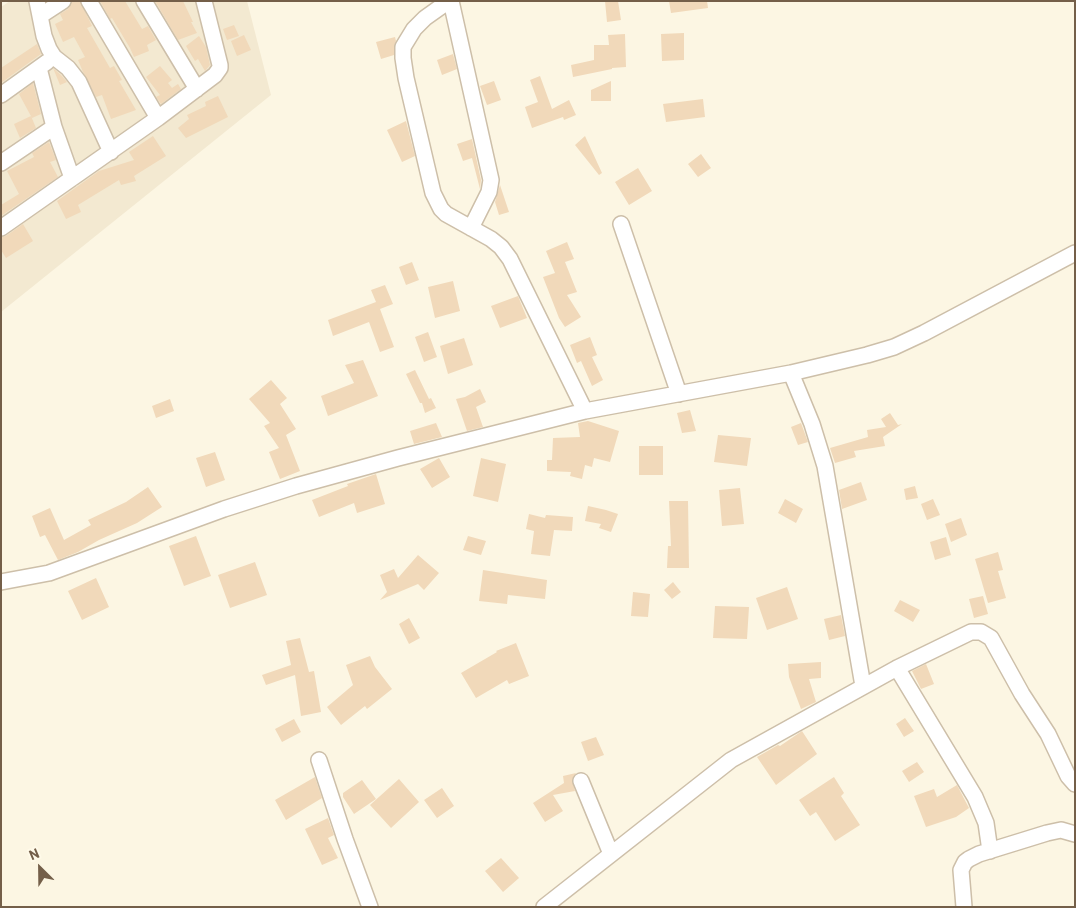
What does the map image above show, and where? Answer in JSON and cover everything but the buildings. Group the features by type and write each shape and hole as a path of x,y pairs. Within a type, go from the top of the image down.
{"street":[{"path":"63,1 38,8 46,42 54,57 68,68 79,82 111,152"},
{"path":"89,1 158,118"},
{"path":"144,1 197,89"},
{"path":"1,228 111,152 215,75 220,68 204,1"},
{"path":"471,228 489,192 491,180 450,1 425,18 414,29 403,47 402,58 414,117 436,201 446,214 471,228 491,239 501,247 510,259 585,411"},
{"path":"1,95 54,57"},
{"path":"39,68 54,127 72,178"},
{"path":"1,163 54,127"},
{"path":"621,224 679,394"},
{"path":"1,582 25,579 56,570 171,528 296,486 585,411 792,374 894,347 982,303 1075,253"},
{"path":"792,374 812,424 825,466 863,686"},
{"path":"544,907 731,760 863,686 971,632 981,632 991,638 1022,694 1048,734 1068,776 1075,784"},
{"path":"897,668 976,797 986,824 990,851"},
{"path":"319,760 370,907"},
{"path":"581,781 611,854"},
{"path":"964,907 962,866 969,858 1047,833 1062,830 1075,834"}],"shaded area":[{"path":"10,1 247,1 271,95 1,312 1,7"}]}
